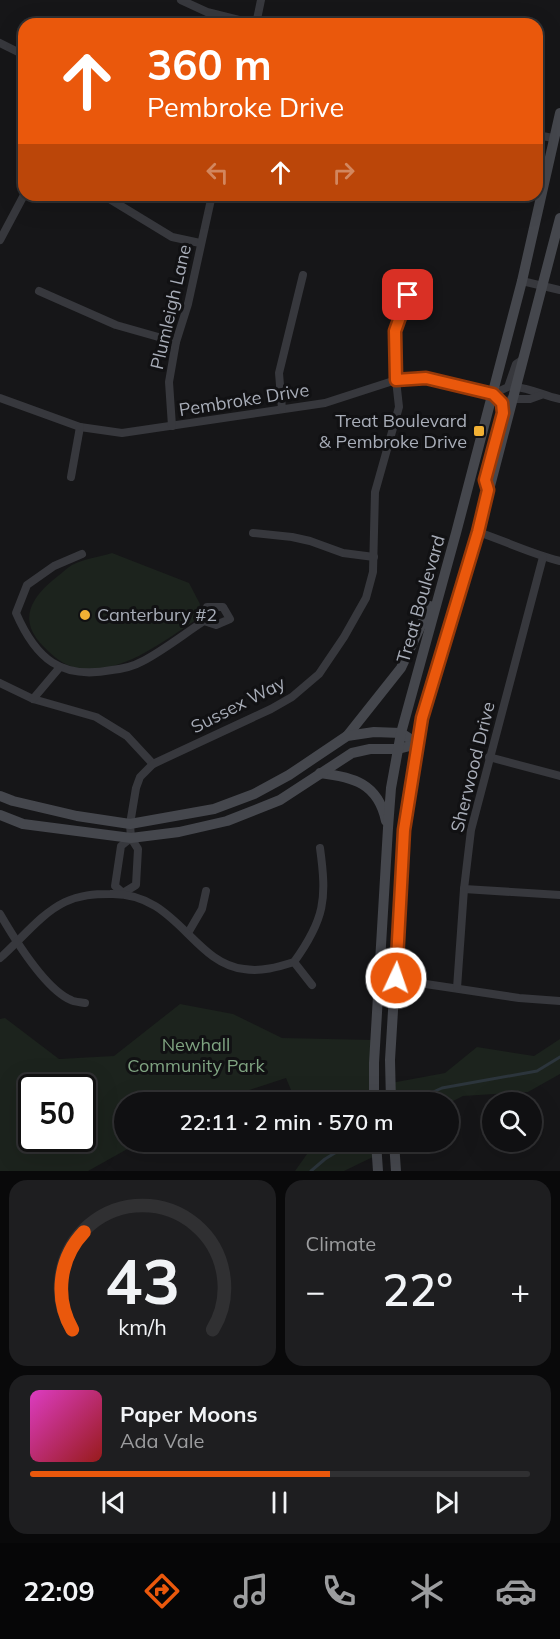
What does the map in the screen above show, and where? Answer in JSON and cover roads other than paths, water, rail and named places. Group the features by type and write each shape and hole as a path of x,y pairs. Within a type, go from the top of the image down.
{"main road":[{"name":"Treat Boulevard","path":"543,184 560,113"},
{"name":"Treat Boulevard","path":"374,1092 388,828 391,788 400,734 493,394 522,281 539,201"},
{"name":"Treat Boulevard","path":"391,1092 390,1060 404,830 422,718 478,532 514,387 560,218"},
{"path":"0,796 77,816 130,824 214,809 254,794 289,775 347,736 401,668 417,637 447,564"},
{"path":"347,736 374,732 400,734 418,744"},
{"path":"0,815 23,824 131,838 179,832 227,821 280,800 352,753 370,749 398,749 418,744"},
{"path":"320,773 358,781 375,795 388,828"},
{"path":"377,1152 378,1171"},
{"path":"395,1152 396,1171"}],"street":[{"path":"181,0 207,12 232,18"},
{"path":"257,18 261,0"},
{"path":"0,43 18,52"},
{"path":"543,136 553,138"},
{"path":"0,240 21,201"},
{"path":"113,201 172,237 200,243"},
{"name":"Plumleigh Lane","path":"172,426 169,382 176,342 188,304 210,201"},
{"path":"282,409 279,373 303,275"},
{"path":"522,281 560,290"},
{"path":"39,291 116,325 176,342"},
{"name":"Sussex Way","path":"123,893 136,885 138,849 131,838 130,824 140,777 153,764 292,697 319,674 366,598 373,572 375,492 399,407 395,331 408,295"},
{"path":"488,490 485,480 503,413 502,403 493,394 508,387 516,364 522,360"},
{"name":"Pembroke Drive","path":"0,398 80,427 122,433 325,403 396,380 426,378 493,394"},
{"path":"514,387 533,389 541,395 560,399"},
{"path":"511,399 537,398 541,395"},
{"path":"70,477 80,427"},
{"path":"478,532 543,557 560,561"},
{"path":"253,533 310,541 343,553 374,557"},
{"path":"82,554 54,566 27,585 16,613 26,636 40,653 60,667 79,673 99,673 141,662 204,621"},
{"name":"Sherwood Drive","path":"457,988 471,830 543,557"},
{"path":"33,699 60,667"},
{"path":"0,683 33,699 96,717 127,736 153,764"},
{"path":"489,757 560,776"},
{"path":"123,893 115,885 121,846 131,838"},
{"path":"0,958 41,919 64,902 88,894 123,893 145,900 171,916 221,962 244,969 269,969 294,962 317,925 323,902 320,848"},
{"path":"464,889 560,895"},
{"path":"188,933 202,909 206,891"},
{"path":"0,914 17,943 52,987 71,1001 84,1003"},
{"path":"294,962 312,986"},
{"path":"379,977 560,1002"}],"waterway":[{"path":"433,1092 442,1088 537,1071 560,1057"},
{"path":"311,1171 337,1152"}],"place":[{"name":"Treat Boulevard & Pembroke Drive","path":"479,431"},
{"name":"Canterbury #2","path":"85,615"}],"park label":[{"name":"Newhall Community Park","path":"196,1055"}]}
